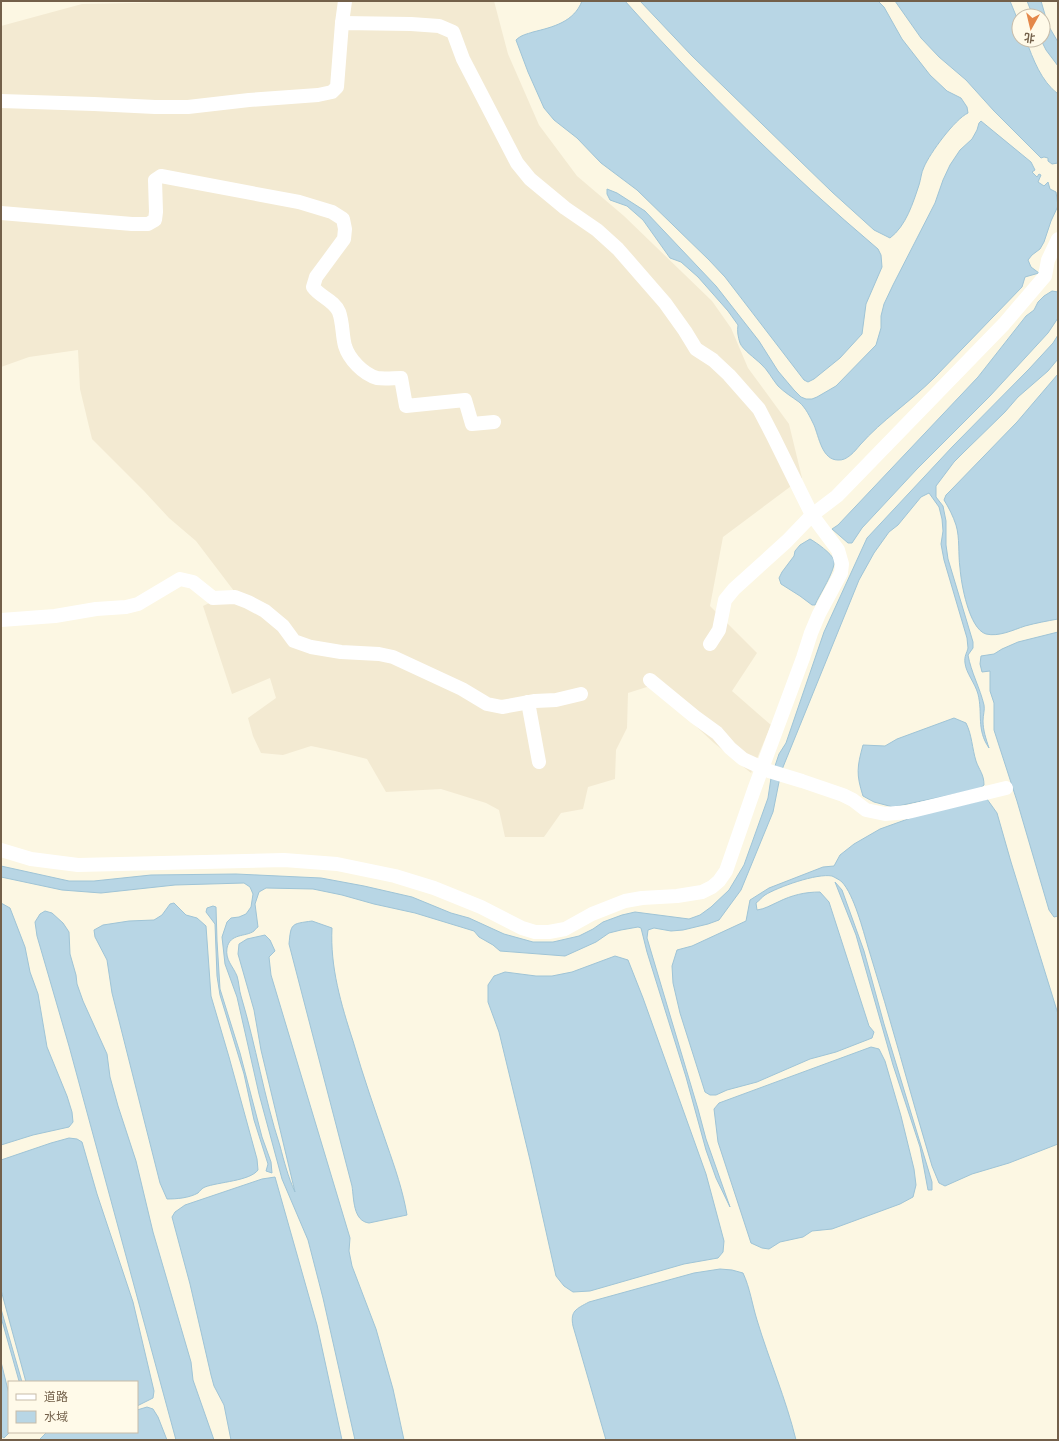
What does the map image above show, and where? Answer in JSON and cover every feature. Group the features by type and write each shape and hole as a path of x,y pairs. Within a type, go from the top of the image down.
{"street":[{"path":"1,102 94,104 155,108 188,107 248,100 318,95 332,92 337,87 345,1"},
{"path":"2,851 31,859 78,865 284,860 337,864 395,876 434,888 481,907 522,928 535,932 549,932 565,929 592,914 625,901 702,892 712,887 719,881 726,871 766,770 811,633 819,614 841,574 842,564 838,550 812,515 759,409 729,375 713,360 696,349 665,303 618,249 598,230 565,208 530,179 517,163 463,59 453,32 439,26 342,23"},
{"path":"1,213 148,224 155,220 155,180 161,176 299,202 332,212 342,219 345,229 344,239 316,277 313,287 316,292 330,301 339,312 346,347 356,364 370,375 378,378 401,378 406,406 465,400 472,424 494,422"},
{"path":"710,644 719,630 725,600 734,589 787,541 812,515 837,496 1004,324 1045,276 1048,260 1058,239"},
{"path":"1,620 55,616 96,609 126,607 138,604 180,579 193,582 213,598 235,597 265,611 283,626 294,641 311,647 341,652 379,654 394,657 462,688 487,704 502,707 535,701 556,700 581,694"},
{"path":"650,680 717,733 730,748 743,759 766,770 843,795 853,800 866,810 885,814 908,812 1006,788"},
{"path":"528,702 539,762"}],"shaded area":[{"path":"232,1 494,1 508,54 539,125 577,176 624,216 712,301 731,328 748,368 789,424 802,478 723,537 710,606 757,653 732,691 771,725 751,773 714,743 650,686 628,693 627,728 616,750 615,779 588,787 583,809 561,813 544,837 505,837 499,810 486,803 441,789 386,792 367,759 311,746 283,755 261,753 253,736 248,718 276,698 270,678 232,694 203,606 234,591 196,541 169,518 92,439 80,389 78,350 29,357 1,367 1,26 82,4"}],"water":[{"path":"582,1 625,1 747,130 844,220 878,249 881,255 882,267 866,304 862,334 840,358 814,379 808,382 804,380 725,277 709,260 637,190 601,163 577,138 554,120 544,108 516,40 524,35 555,26 568,19 574,14"},
{"path":"640,1 878,1 884,7 902,39 930,75 947,91 961,98 967,107 968,113 956,122 943,137 927,161 905,221 890,238 874,230 832,192 692,56"},
{"path":"895,1 1010,1 1013,8 1011,8 1011,48 1029,48 1042,76 1058,94 1058,163 1052,164 1048,161 1048,158 1041,158 994,111 966,80 939,57 921,38"},
{"path":"1027,1 1041,1 1043,8 1030,8"},
{"path":"1051,30 1058,42 1058,66 1045,48 1051,48"},
{"path":"981,121 1031,162 1035,170 1032,172 1037,177 1039,174 1041,175 1038,182 1044,186 1048,182 1050,189 1056,192 1058,206 1044,242 1040,249 1028,260 1031,267 1039,273 1025,277 1022,287 934,378 877,427 856,450 845,459 841,460 833,459 828,456 822,447 814,425 804,407 778,386 763,366 741,345 738,336 738,325 728,311 698,277 681,262 670,258 643,220 627,206 610,200 607,194 607,189 617,193 645,211 716,286 759,341 778,371 794,390 801,397 812,399 836,386 876,345 881,328 881,316 884,304 935,203 950,165 960,150 972,139"},
{"path":"1052,291 1058,292 1058,318 1048,333 990,396 917,469 862,528 852,543 848,543 832,529 838,525 978,377 1026,316 1034,310 1038,302"},
{"path":"1058,335 1058,359 1048,371 1018,397 1005,412 954,462 936,486 936,497 943,506 946,521 946,545 948,559 973,642 973,648 968,655 984,705 983,721 989,748 982,734 978,694 965,663 968,648 967,638 944,560 941,544 943,531 942,519 939,507 929,493 921,497 898,525 889,532 874,553 859,580 781,772 773,812 741,890 719,920 683,930 671,931 654,928 648,930 647,938 706,1139 730,1207 716,1178 706,1150 686,1077 641,928 638,927 609,933 596,942 565,956 500,951 479,937 474,931 415,913 342,895 313,889 266,888 259,892 255,904 258,927 251,933 231,940 227,948 227,956 237,976 240,994 269,1109 286,1169 295,1192 261,1050 254,1010 238,954 239,944 247,939 265,935 270,940 275,951 269,957 271,975 350,1238 349,1251 352,1266 376,1329 393,1389 404,1440 355,1440 323,1298 308,1240 282,1179 259,1094 237,997 225,964 222,937 227,922 231,918 246,914 251,907 253,894 250,887 244,883 175,885 101,893 62,890 1,877 1,866 69,881 94,881 151,875 236,874 321,878 412,897 451,913 469,918 504,934 533,942 553,942 579,936 603,922 635,912 689,919 700,915 729,890 744,865 768,798 771,778 779,754 786,743 824,632 867,538 953,446 1029,369 1053,343"},
{"path":"1058,374 1058,619 1029,625 1001,634 986,634 975,624 967,605 959,563 956,525 944,500 946,495 1017,422"},
{"path":"810,539 827,551 834,560 830,576 815,605 812,605 781,584 779,578 794,556 795,551 800,545"},
{"path":"1058,632 1058,916 1054,917 1049,910 1017,801 994,730 994,703 990,691 990,671 982,672 980,664 981,656 994,654 1018,642"},
{"path":"954,718 966,723 970,732 976,761 983,778 984,785 979,789 893,807 874,802 863,796 859,782 858,770 863,745 885,746 897,739"},
{"path":"987,799 997,813 1058,1014 1058,1144 1009,1163 972,1174 945,1186 939,1183 932,1166 858,913 846,888 841,881 832,876 808,879 771,892 756,903 757,910 799,894 820,892 829,902 869,1026 874,1032 872,1038 836,1052 810,1059 757,1082 727,1090 716,1095 710,1095 705,1092 680,1013 673,983 672,966 677,950 692,946 746,921 750,900 769,888 823,867 834,866 840,855 854,844 880,829 919,815"},
{"path":"835,882 842,890 864,951 884,1024 932,1182 932,1190 928,1190 920,1147 893,1065 856,935"},
{"path":"1,903 10,908 25,947 30,972 38,994 47,1047 67,1096 72,1112 73,1122 69,1127 33,1135 1,1145"},
{"path":"174,903 186,915 197,918 206,926 211,996 257,1159 258,1170 248,1177 205,1187 198,1193 191,1196 167,1199 160,1183 112,993 107,960 95,937 94,930 103,925 129,921 154,920 162,915 170,904"},
{"path":"213,906 216,907 220,989 240,1053 262,1137 271,1162 272,1173 266,1171 268,1164 254,1120 244,1074 220,995 217,976 215,924 206,912 207,908"},
{"path":"45,911 52,913 63,923 69,932 70,954 77,984 107,1054 110,1077 136,1161 153,1232 191,1362 193,1380 214,1440 176,1440 69,1046 37,936 35,922 40,914"},
{"path":"312,921 332,928 333,957 337,985 365,1080 398,1180 407,1215 369,1223 360,1218 355,1209 352,1186 289,944 290,932 293,926"},
{"path":"615,956 628,960 643,998 706,1174 724,1241 723,1252 718,1258 684,1264 590,1291 573,1292 564,1286 556,1276 499,1032 488,1002 488,985 494,976 505,972 536,976 552,976 572,972"},
{"path":"871,1047 879,1049 885,1061 901,1116 914,1169 916,1185 913,1197 900,1204 832,1229 812,1231 803,1237 780,1242 769,1249 762,1248 751,1243 718,1142 714,1109 719,1103"},
{"path":"69,1138 77,1139 82,1142 97,1194 133,1302 154,1391 153,1398 138,1406 138,1381 26,1381 1,1290 1,1160"},
{"path":"275,1177 317,1325 342,1440 231,1440 224,1405 214,1386 211,1375 190,1284 172,1217 175,1212 185,1205 262,1179"},
{"path":"720,1269 743,1273 796,1440 606,1440 573,1326 572,1317 575,1311 589,1302 694,1273"},
{"path":"1,1309 22,1381 19,1381 1,1317"},
{"path":"1,1362 8,1390 9,1433 4,1438 1,1436"},
{"path":"147,1407 153,1409 158,1417 167,1440 39,1440 46,1433 138,1433 138,1410"}]}
